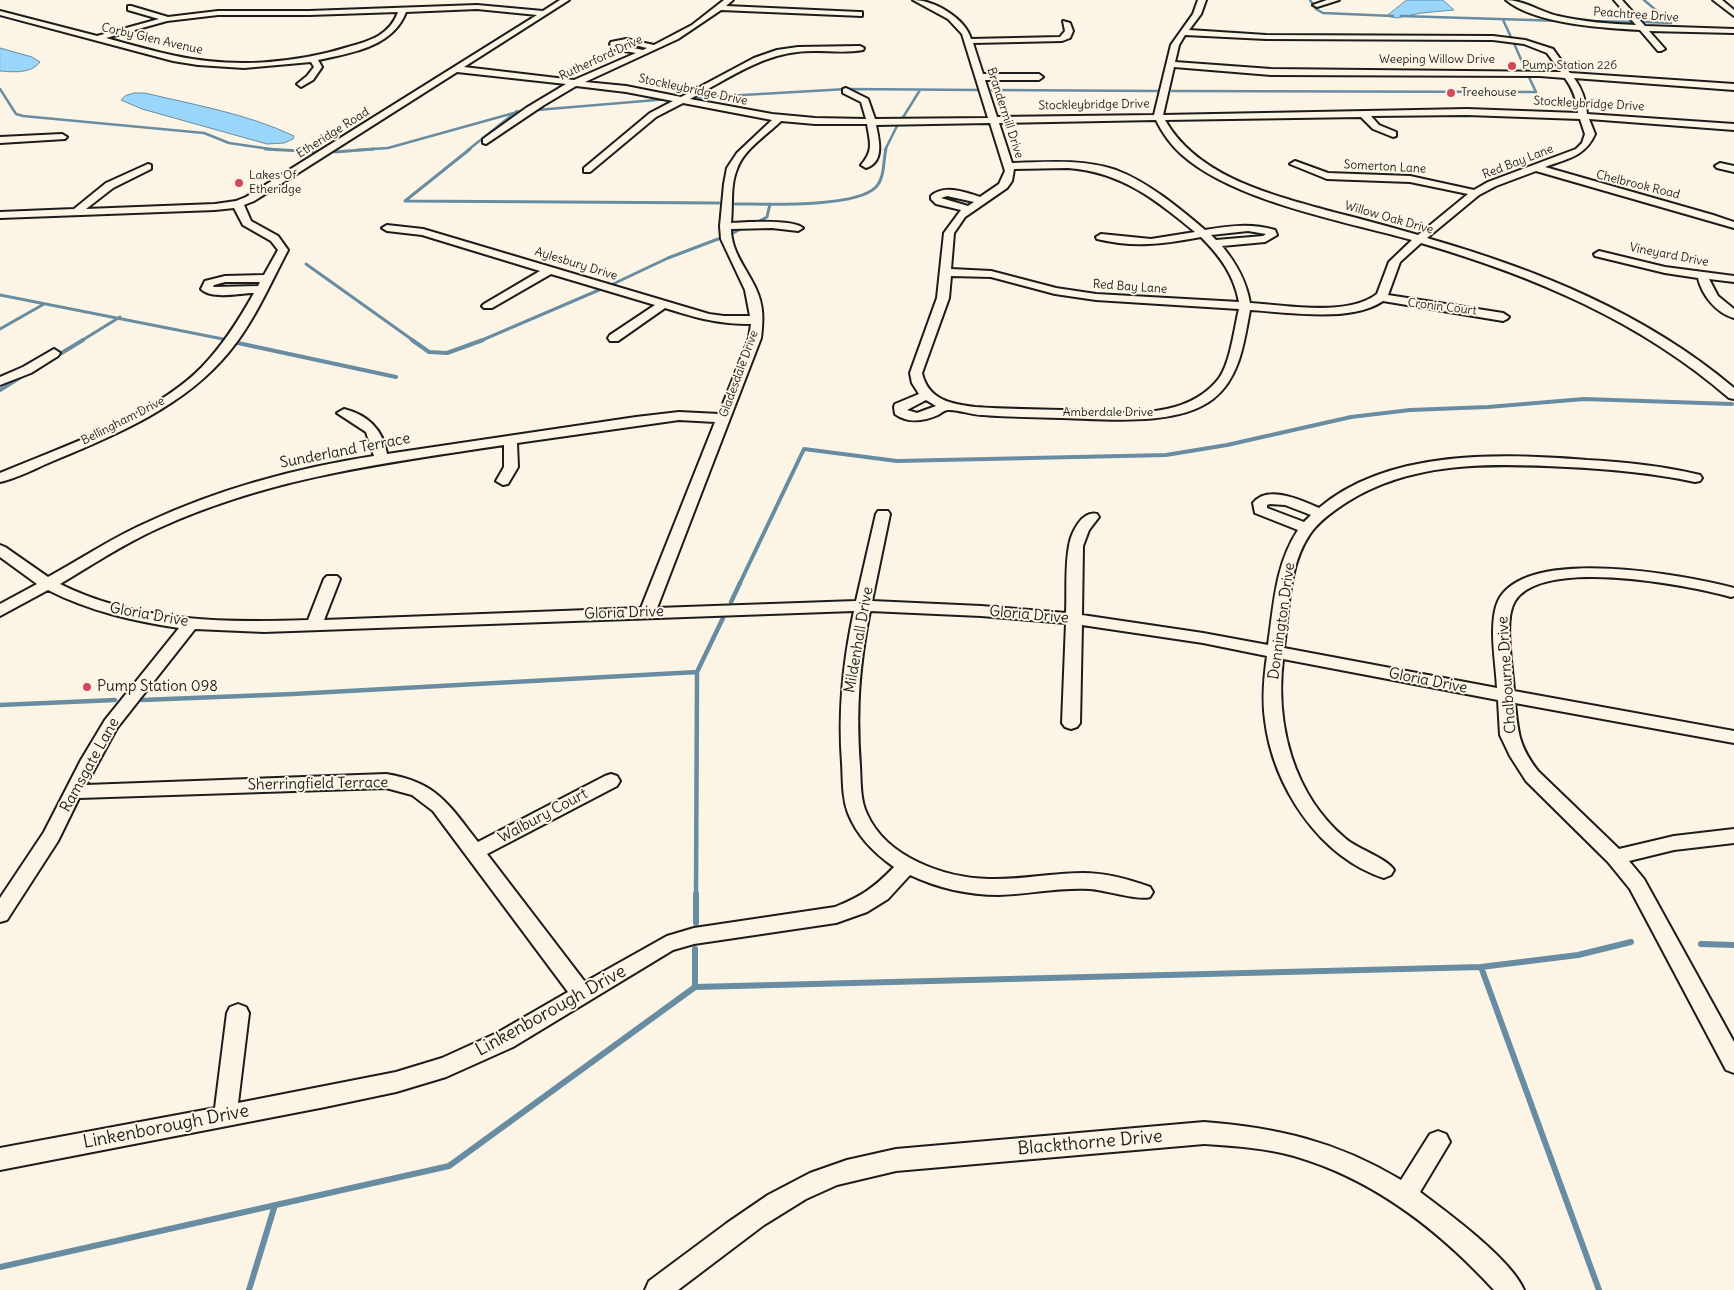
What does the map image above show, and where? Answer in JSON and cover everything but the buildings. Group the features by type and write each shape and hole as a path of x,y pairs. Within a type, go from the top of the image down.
{"street":[{"name":"Etheridge Road","path":"0,215 214,207 238,204 268,190 565,0"},
{"name":"Rutherford Drive","path":"486,141 534,106 576,83 686,31 729,0"},
{"name":"Brandermill Drive","path":"917,0 938,10 963,29 969,41 995,120 1009,166 1010,176 998,191 962,215 949,233 947,272 943,298 916,373 917,381 936,400"},
{"path":"1158,116 1174,45 1199,13 1202,0"},
{"path":"1317,5 1335,0"},
{"name":"Peachtree Drive","path":"1510,0 1532,10 1569,20 1642,27 1734,31"},
{"path":"1618,0 1661,48"},
{"path":"1717,0 1734,14"},
{"path":"98,38 167,20 218,13 294,13 477,7 544,13"},
{"path":"131,8 152,13 167,20"},
{"path":"720,8 859,14"},
{"name":"Corby Glen Avenue","path":"0,13 176,59 203,63 255,64 314,58 351,50 379,39 396,27 404,10"},
{"path":"286,20 294,13"},
{"path":"969,41 1062,39 1068,36 1069,31 1066,23"},
{"path":"1476,28 1486,38"},
{"name":"Red Bay Lane","path":"947,272 991,274 1055,291 1096,298 1245,307 1338,310 1357,308 1380,297 1384,293 1392,264 1475,193 1492,184 1561,159 1583,148 1588,141 1590,130 1583,116 1580,97 1556,57 1544,48 1520,40 1486,38 1266,37 1184,32"},
{"path":"643,52 616,47 614,44 626,41 654,47"},
{"path":"587,170 648,119 680,99 757,60 780,52 817,47 860,48"},
{"path":"301,84 316,72 318,67 314,58"},
{"name":"Weeping Willow Drive","path":"1170,64 1271,72 1526,73 1734,87"},
{"name":"Stockleybridge Drive","path":"457,69 626,89 779,118 871,122 1467,112 1583,116 1734,127"},
{"path":"981,77 1039,77"},
{"path":"846,91 865,101 871,115 875,153 866,165"},
{"path":"1363,113 1376,127 1393,134"},
{"name":"Willow Oak Drive","path":"1158,116 1168,133 1188,156 1226,178 1290,203 1508,267 1595,304 1662,341 1708,373 1734,395"},
{"name":"Gladesdale Drive","path":"647,612 755,338 758,320 755,297 729,249 725,235 729,180 734,163 779,118"},
{"path":"0,140 62,137"},
{"name":"Somerton Lane","path":"1295,164 1331,176 1410,179 1475,193"},
{"name":"Amberdale Drive","path":"936,400 984,412 1125,416 1157,414 1188,406 1212,393 1227,378 1245,307 1244,297 1235,272 1214,243 1140,187 1113,173 1072,165 1009,166"},
{"path":"1720,166 1734,169"},
{"path":"76,213 99,191 129,174 148,167"},
{"name":"Chelbrook Road","path":"1537,168 1597,188 1690,211 1734,225"},
{"path":"970,209 940,202 936,200 936,196 954,193 983,201"},
{"name":"Bellingham Drive","path":"0,478 137,417 190,383 225,349 265,284 282,250 279,242 271,235 246,222 238,204"},
{"path":"726,226 772,225 798,228"},
{"name":"Aylesbury Drive","path":"387,228 423,232 707,318 758,320"},
{"path":"1101,237 1124,241 1156,242 1204,234 1260,228 1266,229 1272,235 1265,239 1214,243"},
{"name":"Vineyard Drive","path":"1599,254 1664,270 1734,279"},
{"path":"488,306 549,270"},
{"path":"1703,276 1706,288 1713,300 1734,314"},
{"name":"Cronin Court","path":"1380,297 1407,303 1470,310 1503,317"},
{"path":"614,338 664,304"},
{"path":"0,381 27,370 54,353"},
{"path":"344,413 368,424 375,433 381,460"},
{"name":"Sunderland Terrace","path":"0,611 152,526 216,499 260,485 306,473 381,460 669,417 724,418"},
{"path":"503,482 512,468 513,459 510,440"},
{"name":"Donnington Drive","path":"1384,870 1352,853 1337,842 1321,824 1295,784 1278,742 1273,716 1272,678 1287,568 1305,528 1348,494 1373,482 1422,468 1450,463 1498,460 1620,466 1649,468 1695,478"},
{"path":"1305,528 1260,510 1260,503 1269,499 1277,499 1321,514"},
{"name":"Mildenhall Drive","path":"883,514 851,673 848,711 853,796 857,814 868,831 881,846 907,866 949,881 976,886 1003,887 1084,881 1112,884 1143,892"},
{"path":"1072,723 1077,539 1082,529 1092,517"},
{"name":"Gloria Drive","path":"0,550 48,584 87,602 128,614 192,623 264,627 647,612 864,606 981,611 1074,619 1147,628 1734,737"},
{"name":"Chalbourne Drive","path":"1731,592 1685,580 1589,573 1552,574 1531,580 1514,591 1503,606 1501,619 1509,735 1523,764 1615,857 1637,884 1731,1053"},
{"path":"314,625 332,579"},
{"name":"Ramsgate Lane","path":"0,914 51,836 111,724 129,699 192,623"},
{"name":"Sherringfield Terrace","path":"74,792 376,780 410,786 430,796 475,852 582,994"},
{"name":"Walbury Court","path":"475,852 611,781"},
{"path":"1615,857 1674,843 1734,836"},
{"name":"Linkenborough Drive","path":"0,1159 396,1082 446,1066 505,1040 667,944 685,938 836,915 860,906 881,893 907,866"},
{"path":"225,1116 238,1013"},
{"name":"Blackthorne Drive","path":"658,1290 716,1246 791,1194 820,1180 864,1166 896,1160 1204,1133 1234,1133 1268,1138 1310,1149 1369,1174 1405,1195 1451,1229 1488,1264 1511,1290"},
{"path":"1405,1195 1438,1142"}],"water":[{"path":"1407,0 1443,0 1454,10 1421,13 1397,18 1387,16"},
{"path":"0,48 32,57 40,62 32,69 16,72 0,71"},
{"path":"134,93 145,93 221,111 276,128 294,136 293,139 284,143 267,144 142,109 121,100 125,96"}],"waterway":[{"path":"1310,0 1316,9 1323,13 1393,16"},
{"path":"1644,0 1671,23 1644,22"},
{"path":"1401,16 1563,21"},
{"path":"1503,20 1511,37"},
{"path":"1584,21 1632,22"},
{"path":"1513,41 1526,71"},
{"path":"1172,91 1536,92 1528,75"},
{"path":"0,89 16,114 23,116 204,133 229,143 273,149"},
{"path":"691,98 847,89 978,90"},
{"path":"902,119 920,90"},
{"path":"992,90 1157,91"},
{"path":"537,110 668,99"},
{"path":"515,113 521,111"},
{"path":"357,150 388,148 515,113"},
{"path":"468,150 515,113"},
{"path":"885,150 898,124"},
{"path":"265,149 273,149"},
{"path":"273,149 320,152"},
{"path":"335,152 374,149"},
{"path":"470,149 405,201 719,203"},
{"path":"770,204 831,202 865,194 879,183 886,149"},
{"path":"735,204 770,204"},
{"path":"754,224 767,217 770,204"},
{"path":"733,233 741,229"},
{"path":"613,284 668,258 718,239"},
{"path":"306,264 414,341"},
{"path":"480,341 599,290"},
{"path":"0,295 118,318"},
{"path":"0,329 44,304"},
{"path":"81,341 118,318"},
{"path":"118,318 223,339"},
{"path":"55,357 83,340"},
{"path":"412,340 429,352 447,353 483,340"},
{"path":"238,343 396,377"},
{"path":"0,390 27,373"},
{"path":"739,585 804,449 897,461 1166,455 1227,445 1351,417 1410,410 1488,407 1584,399 1732,404"},
{"path":"731,602 740,583"},
{"path":"697,672 723,618"},
{"path":"142,700 293,694 697,672"},
{"path":"696,895 697,672"},
{"path":"0,705 115,700"},
{"path":"696,895 696,923"},
{"path":"1481,967 1578,955 1631,942"},
{"path":"1701,944 1734,945"},
{"path":"695,949 695,987"},
{"path":"695,987 1481,967"},
{"path":"1481,967 1599,1290"},
{"path":"275,1205 449,1166 695,987"},
{"path":"0,1267 275,1205"},
{"path":"249,1290 275,1205"}],"place":[{"name":"Pump Station 226","path":"1512,66"},
{"name":"Treehouse","path":"1451,93"},
{"name":"Lakes Of Etheridge","path":"239,183"},
{"name":"Pump Station 098","path":"87,687"}]}
